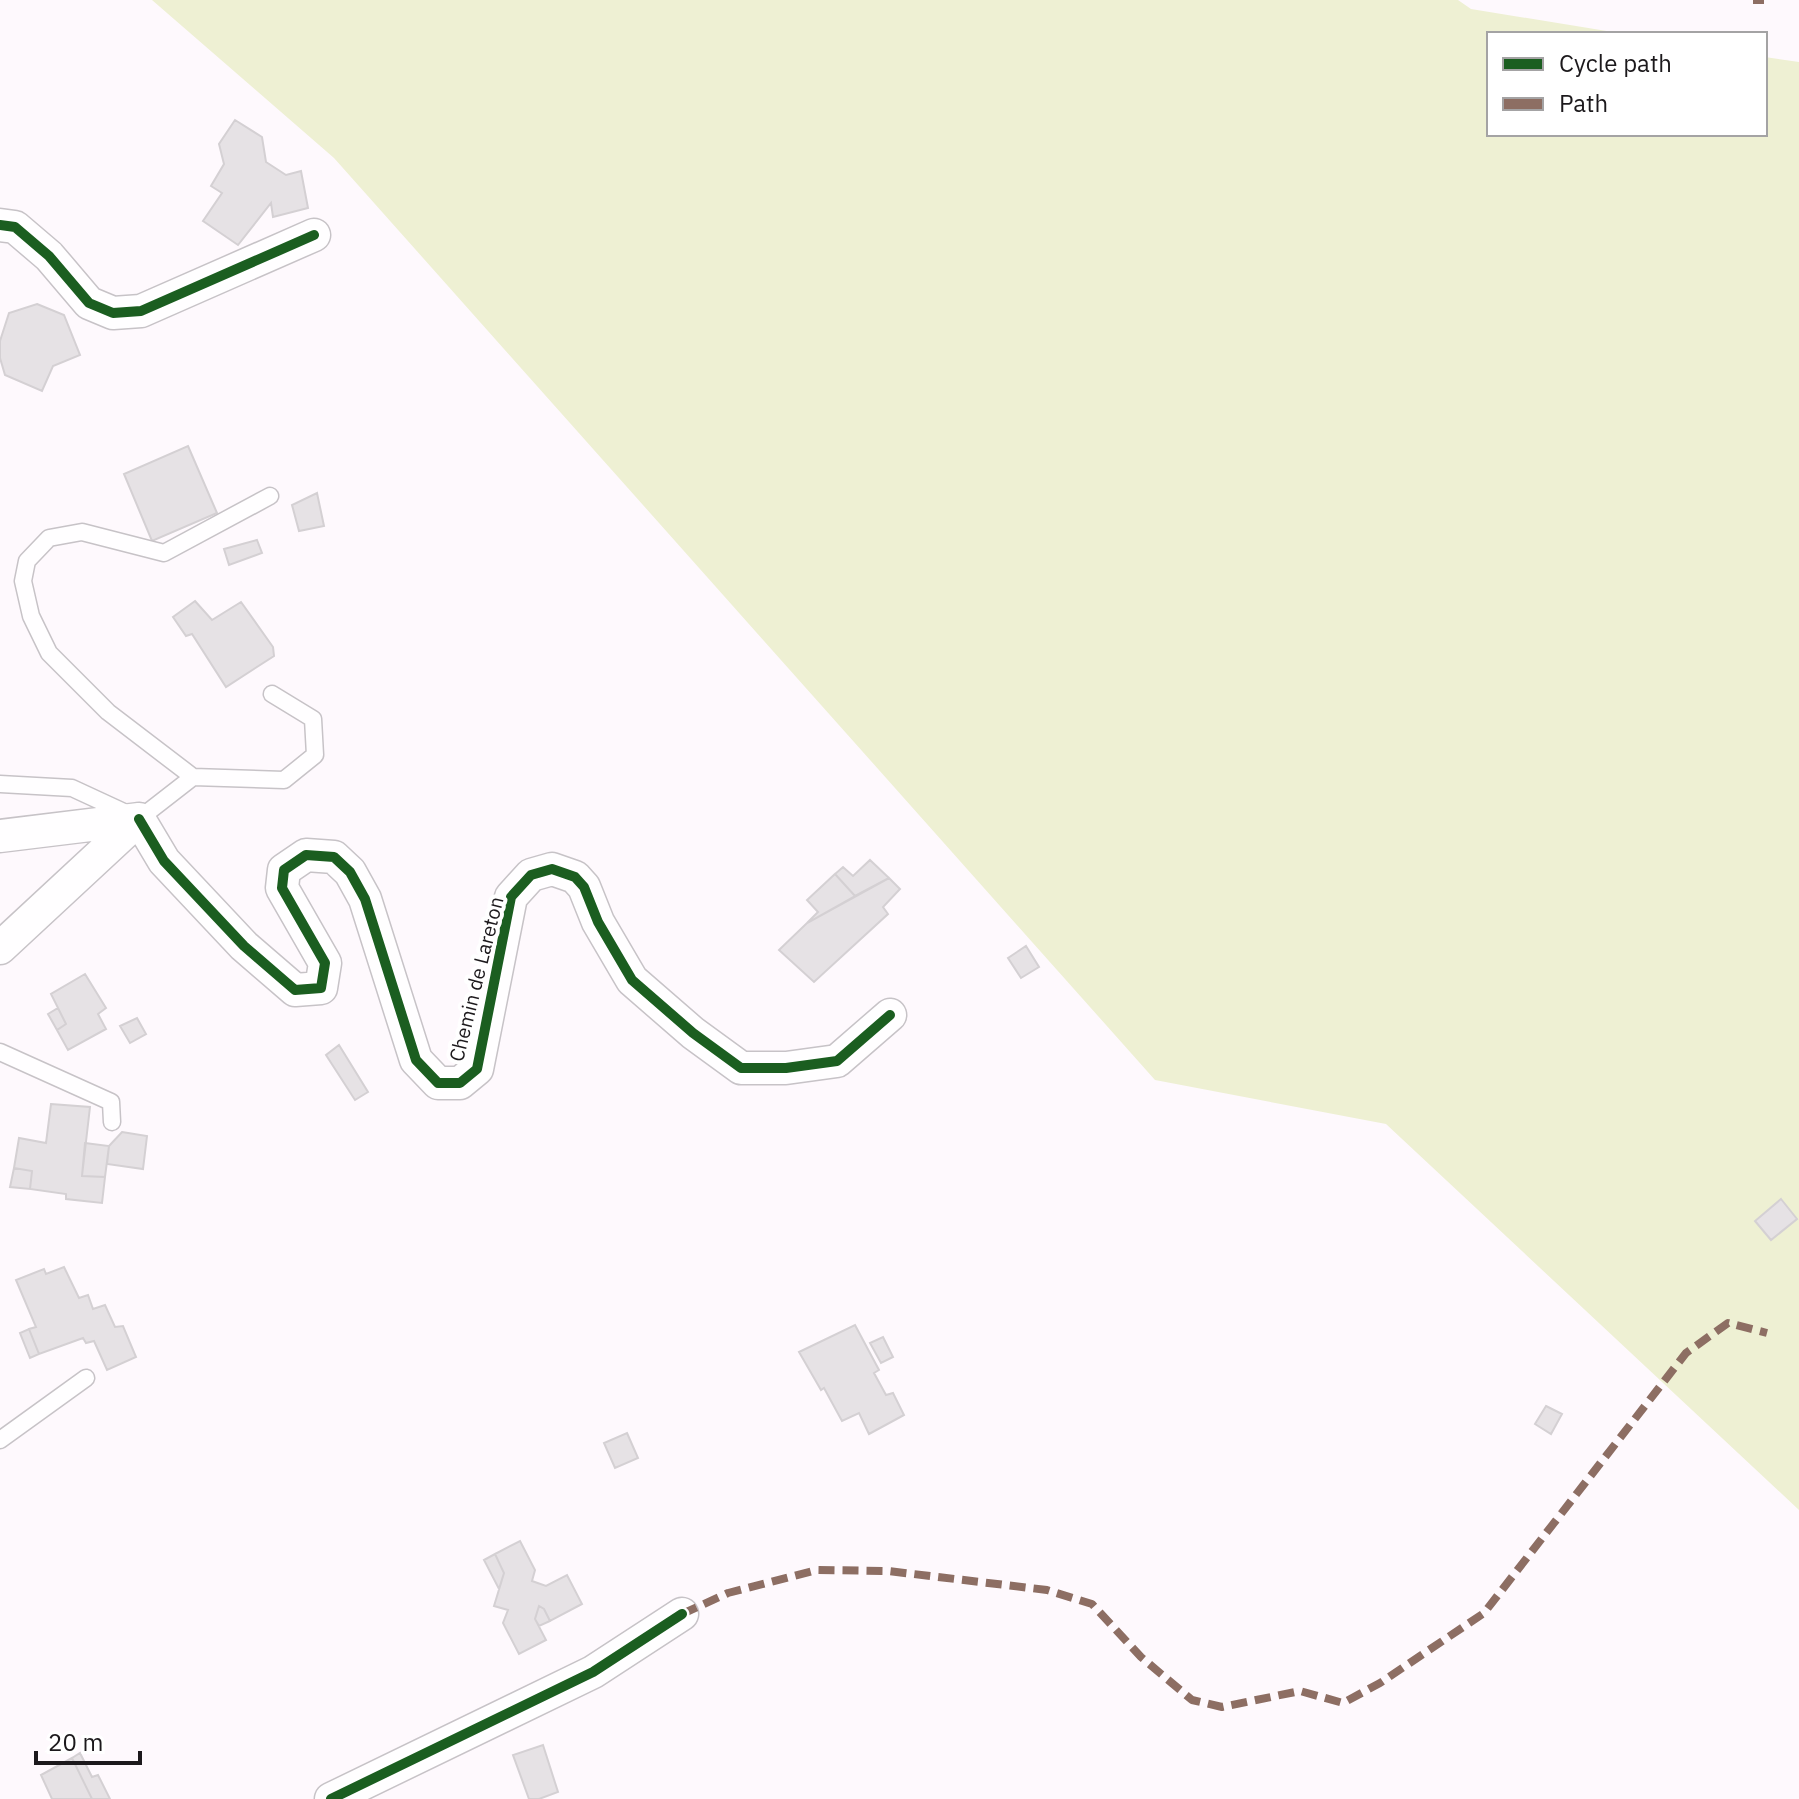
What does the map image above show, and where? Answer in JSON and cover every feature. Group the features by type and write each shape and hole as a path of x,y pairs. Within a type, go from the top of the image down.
{"street":[{"path":"0,225 15,227 49,256 89,303 113,313 141,311 314,235"},
{"path":"0,836 139,819"},
{"path":"0,948 139,819"},
{"name":"Chemin de Lareton","path":"139,819 164,861 244,946 295,990 321,988 325,963 282,888 284,870 306,855 334,857 350,872 365,899 416,1060 438,1083 460,1083 477,1069 511,897 531,875 552,869 575,877 584,887 598,922 632,980 693,1033 741,1068 786,1068 837,1061 890,1015"},
{"path":"331,1799 593,1672 682,1614"}],"lane":[{"path":"270,496 164,553 82,532 49,538 27,561 23,581 31,616 49,653 108,712 193,777 284,780 315,755 313,719 272,694"},
{"path":"0,784 72,788 139,819 193,777"},
{"path":"0,1052 111,1102 112,1122"},
{"path":"0,1440 86,1378"}],"green space":[{"path":"152,0 1458,0 1471,9 1613,32 1487,32 1487,136 1767,136 1767,57 1799,62 1799,1510 1386,1124 1155,1080 334,158"}],"building":[{"path":"235,120 262,137 266,162 286,175 301,171 308,208 273,217 271,203 238,245 203,221 222,193 211,186 224,164 219,144"},
{"path":"37,304 64,315 80,355 53,366 42,391 5,375 0,358 0,341 9,313"},
{"path":"188,446 217,513 152,541 124,474"},
{"path":"317,493 324,526 299,531 292,505"},
{"path":"257,540 262,553 229,565 224,549"},
{"path":"195,601 212,620 241,602 273,647 274,656 226,687 192,634 186,636 173,617"},
{"path":"870,860 889,878 855,896 835,874 843,867 853,876"},
{"path":"835,874 855,896 807,923 818,912 807,900"},
{"path":"889,878 900,889 883,907 888,914 814,982 779,950 807,923"},
{"path":"1026,946 1039,967 1021,978 1008,958"},
{"path":"85,974 106,1008 98,1014 106,1029 68,1050 57,1030 66,1024 51,994"},
{"path":"58,1008 66,1024 57,1030 48,1014"},
{"path":"137,1018 146,1034 130,1043 120,1026"},
{"path":"339,1045 368,1092 355,1100 326,1055"},
{"path":"51,1104 90,1107 82,1176 105,1177 102,1203 66,1199 66,1194 30,1189 32,1171 14,1168 19,1138 46,1143"},
{"path":"122,1132 147,1136 143,1169 107,1164 109,1146"},
{"path":"85,1143 109,1146 105,1177 82,1176"},
{"path":"14,1168 32,1171 30,1189 10,1187"},
{"path":"1781,1199 1797,1219 1771,1240 1755,1221"},
{"path":"64,1267 79,1298 88,1295 93,1309 105,1305 115,1327 123,1326 136,1357 107,1370 94,1341 86,1343 83,1338 39,1354 29,1329 36,1327 16,1280 44,1269 46,1274"},
{"path":"855,1325 879,1370 874,1373 886,1395 893,1393 904,1415 869,1434 859,1413 842,1421 799,1352"},
{"path":"29,1329 39,1354 30,1358 20,1333"},
{"path":"883,1337 893,1357 881,1363 870,1343"},
{"path":"1546,1406 1562,1414 1551,1434 1535,1424"},
{"path":"627,1433 638,1458 615,1468 604,1443"},
{"path":"520,1541 535,1570 532,1581 546,1586 567,1575 582,1604 550,1621 539,1606 535,1619 546,1640 519,1654 503,1623 508,1610 494,1606 504,1573 495,1554"},
{"path":"495,1554 504,1573 499,1589 484,1560"},
{"path":"539,1606 550,1621 539,1626 535,1619"},
{"path":"543,1745 558,1792 529,1799 513,1755"},
{"path":"80,1753 92,1777 98,1775 110,1799 92,1799 72,1758"},
{"path":"72,1758 92,1799 52,1799 41,1775"}],"marked path":[{"path":"1753,0 1764,0"},
{"path":"682,1614 728,1593 817,1570 888,1571 1047,1590 1092,1604 1141,1657 1192,1700 1222,1707 1300,1691 1343,1703 1380,1683 1484,1613 1686,1353 1728,1323 1767,1333"}],"cycle path":[{"path":"0,225 15,227 49,256 89,303 113,313 141,311 314,235"},
{"path":"139,819 164,861 244,946 295,990 321,988 325,963 282,888 284,870 306,855 334,857 350,872 365,899 416,1060 438,1083 460,1083 477,1069 511,897 531,875 552,869 575,877 584,887 598,922 632,980 693,1033 741,1068 786,1068 837,1061 890,1015"},
{"path":"331,1799 593,1672 682,1614"}]}
